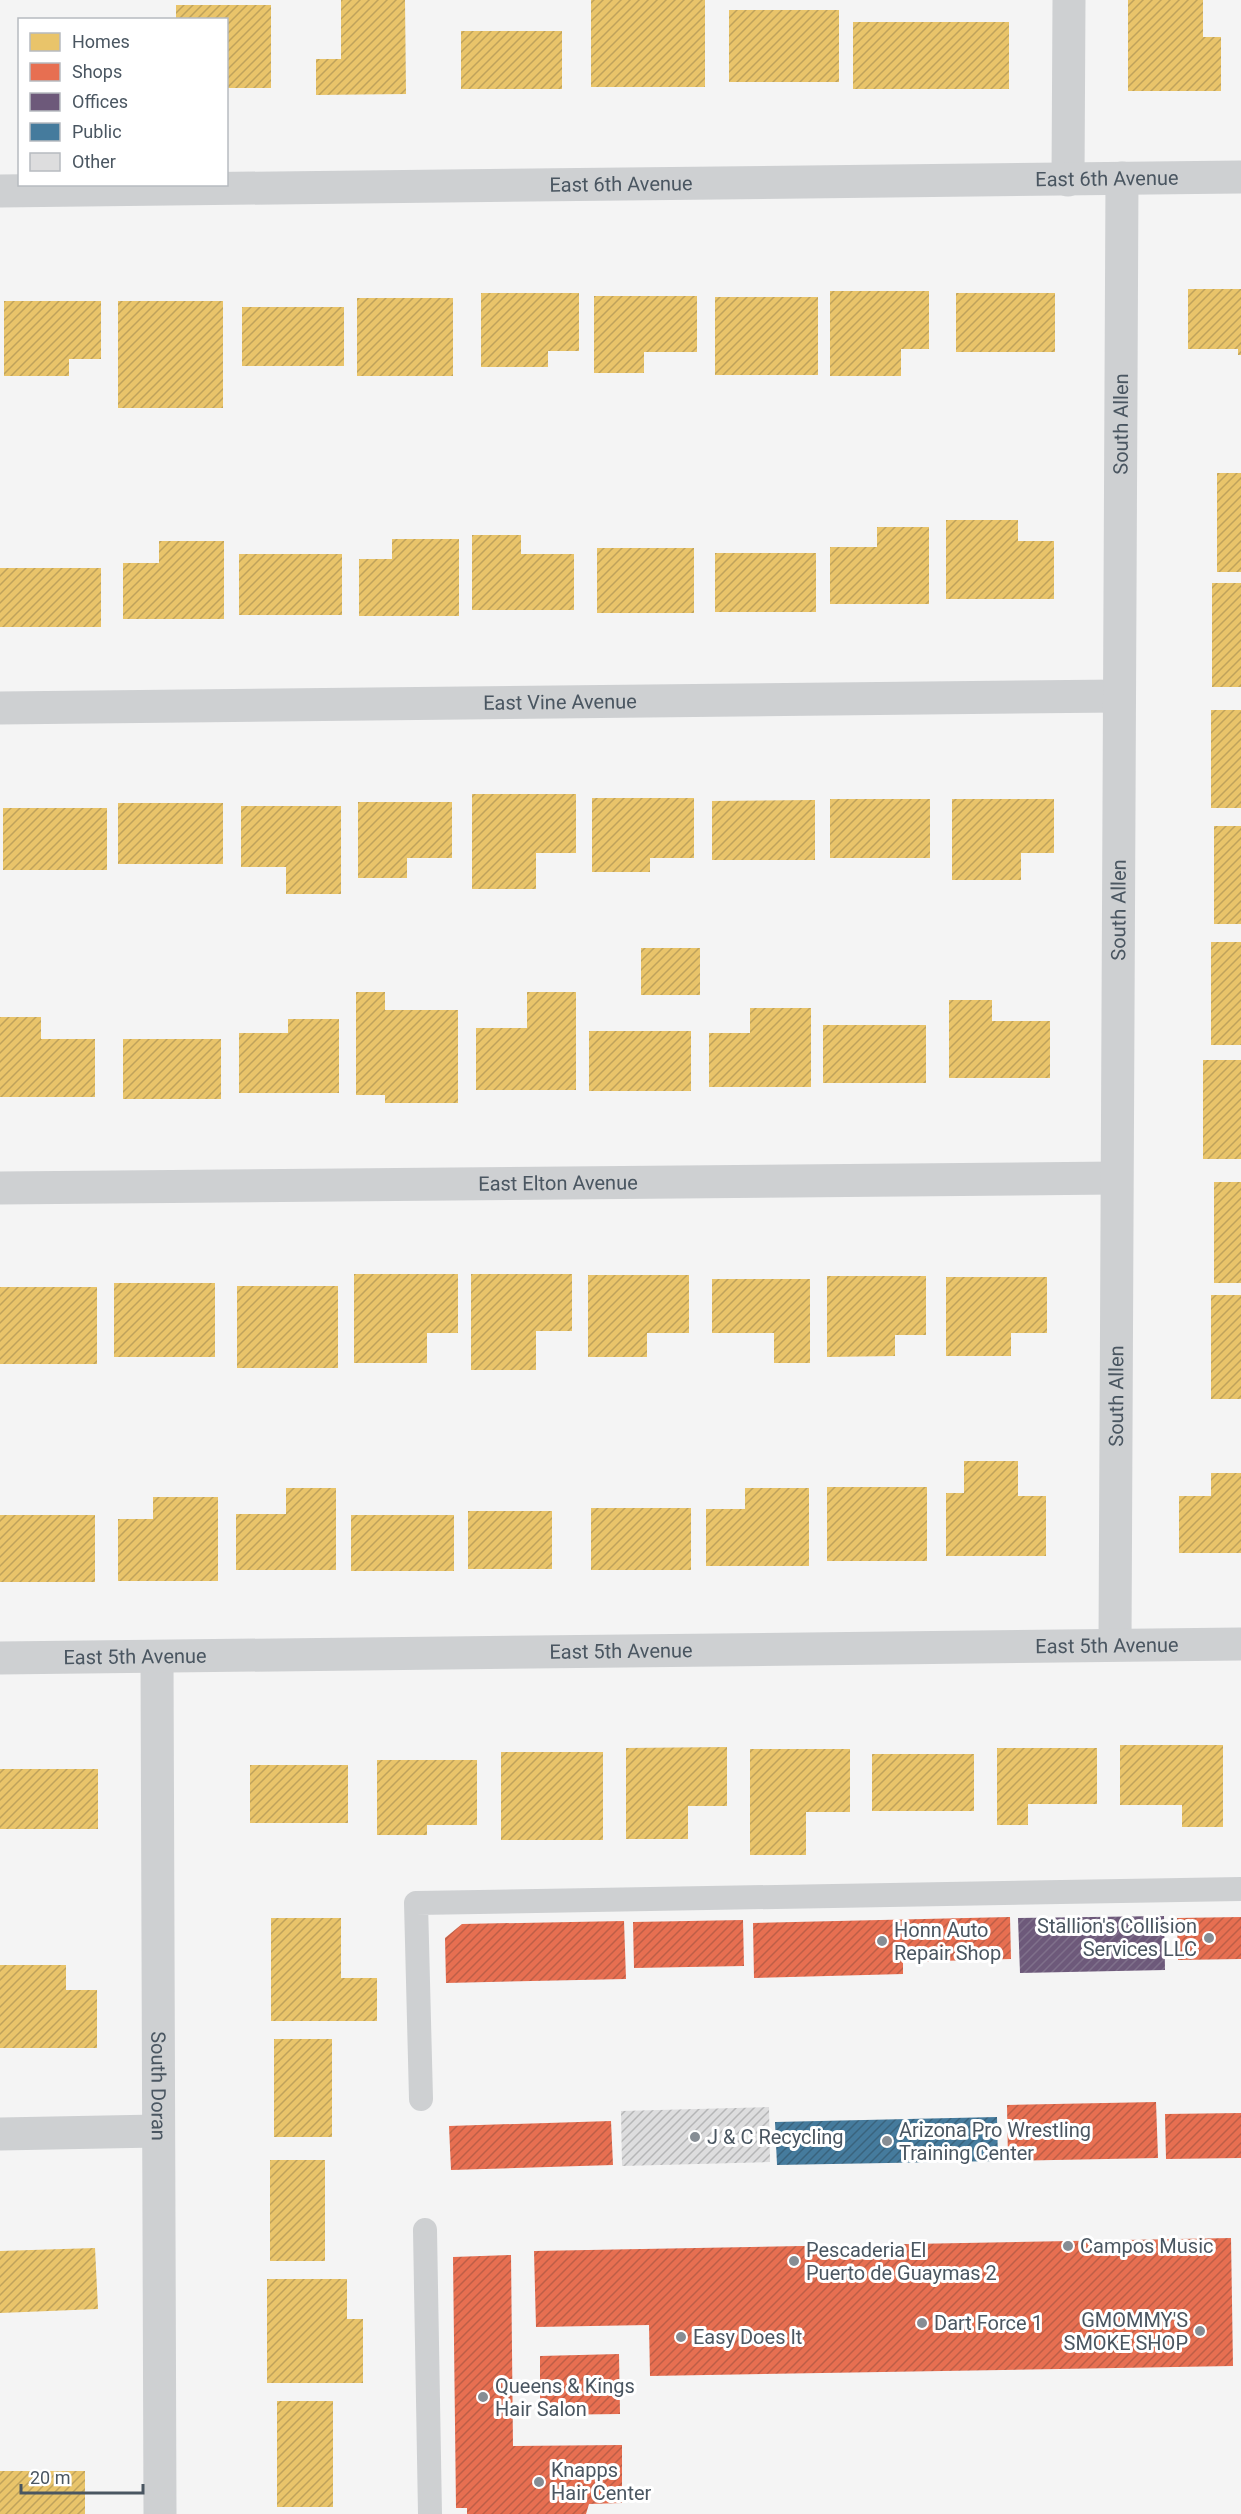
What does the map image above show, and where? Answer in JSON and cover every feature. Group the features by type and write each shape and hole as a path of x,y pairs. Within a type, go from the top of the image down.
{"street":[{"path":"1068,180 1069,0"},
{"name":"East 6th Avenue","path":"0,191 1241,177"},
{"name":"South Allen","path":"1114,1644 1122,178"},
{"name":"East Vine Avenue","path":"0,708 1119,696"},
{"name":"East Elton Avenue","path":"0,1188 1116,1178"},
{"name":"East 5th Avenue","path":"0,1658 1241,1644"},
{"name":"South Doran","path":"157,1657 160,2514"},
{"path":"0,2134 157,2131"}],"lane":[{"path":"421,2099 416,1903 1241,1889"},
{"path":"425,2230 430,2514"}],"building: Homes":[{"path":"341,0 405,0 406,94 316,95 316,59 341,59"},
{"path":"591,0 705,0 705,87 591,87"},
{"path":"1128,0 1203,0 1203,37 1221,37 1221,91 1128,91"},
{"path":"176,5 271,5 271,88 228,88 228,18 176,18"},
{"path":"729,10 839,10 839,82 729,82"},
{"path":"853,22 1009,22 1009,89 853,89"},
{"path":"461,31 562,31 562,89 461,89"},
{"path":"1188,289 1241,289 1241,355 1238,355 1238,349 1188,349"},
{"path":"830,291 929,291 929,349 901,349 901,376 830,376"},
{"path":"481,293 579,293 579,351 548,351 548,367 481,367"},
{"path":"956,293 1055,293 1055,352 956,352"},
{"path":"594,296 697,296 697,352 644,352 644,373 594,373"},
{"path":"715,297 818,297 818,375 715,375"},
{"path":"357,298 453,298 453,376 357,376"},
{"path":"4,301 101,301 101,359 69,359 69,376 4,376"},
{"path":"118,301 223,301 223,408 118,408"},
{"path":"242,307 344,307 344,366 242,366"},
{"path":"1217,473 1241,473 1241,572 1217,572"},
{"path":"946,520 1018,520 1018,541 1054,541 1054,599 946,599"},
{"path":"877,527 929,527 929,604 830,604 830,547 877,547"},
{"path":"472,535 521,535 521,554 574,554 574,610 472,610"},
{"path":"392,539 459,539 459,616 359,616 359,559 392,559"},
{"path":"159,541 224,541 224,619 123,619 123,563 159,563"},
{"path":"597,548 694,548 694,613 597,613"},
{"path":"715,553 816,553 816,612 715,612"},
{"path":"239,554 342,554 342,615 239,615"},
{"path":"0,568 101,568 101,627 0,627"},
{"path":"1212,583 1241,583 1241,687 1212,687"},
{"path":"1211,710 1241,710 1241,808 1211,808"},
{"path":"472,794 576,794 576,853 536,853 536,889 472,889"},
{"path":"592,798 694,798 694,858 650,858 650,872 592,872"},
{"path":"830,799 930,799 930,858 830,858"},
{"path":"952,799 1054,799 1054,853 1021,853 1021,880 952,880"},
{"path":"815,800 815,860 712,860 712,801"},
{"path":"358,802 452,802 452,858 407,858 407,878 358,878"},
{"path":"118,803 223,803 223,864 118,864"},
{"path":"241,806 341,806 341,894 286,894 286,867 241,867"},
{"path":"3,808 107,808 107,870 3,870"},
{"path":"1214,826 1241,826 1241,924 1214,924"},
{"path":"1211,942 1241,942 1241,1045 1211,1045"},
{"path":"641,948 700,948 700,995 641,995"},
{"path":"356,992 385,992 385,1010 458,1010 458,1103 385,1103 385,1095 356,1095"},
{"path":"527,992 576,992 576,1090 476,1090 476,1028 527,1028"},
{"path":"949,1000 992,1000 992,1021 1050,1021 1050,1078 949,1078"},
{"path":"750,1008 811,1008 811,1087 709,1087 709,1033 750,1033"},
{"path":"0,1017 41,1017 41,1039 95,1039 95,1097 0,1097"},
{"path":"288,1019 339,1019 339,1093 239,1093 239,1033 288,1033"},
{"path":"823,1025 926,1025 926,1083 823,1083"},
{"path":"589,1031 691,1031 691,1091 589,1091"},
{"path":"123,1039 221,1039 221,1099 123,1099"},
{"path":"1203,1060 1241,1060 1241,1159 1203,1159"},
{"path":"1214,1182 1241,1182 1241,1283 1214,1283"},
{"path":"354,1274 458,1274 458,1333 427,1333 427,1363 354,1363"},
{"path":"471,1274 572,1274 572,1331 536,1331 536,1370 471,1370"},
{"path":"588,1275 689,1275 689,1333 647,1333 647,1357 588,1357"},
{"path":"827,1276 926,1276 926,1335 895,1335 895,1356 827,1357"},
{"path":"946,1277 1047,1277 1047,1333 1011,1333 1011,1356 946,1356"},
{"path":"712,1279 810,1279 810,1363 774,1363 774,1333 712,1333"},
{"path":"114,1283 215,1283 215,1357 114,1357"},
{"path":"237,1286 338,1286 338,1368 237,1368"},
{"path":"0,1287 97,1287 97,1364 0,1364"},
{"path":"1211,1295 1241,1295 1241,1399 1211,1399"},
{"path":"964,1461 1018,1461 1018,1496 1046,1496 1046,1556 946,1556 946,1493 964,1493"},
{"path":"1211,1473 1241,1473 1241,1553 1179,1553 1179,1496 1211,1496"},
{"path":"827,1487 927,1487 927,1561 827,1561"},
{"path":"286,1488 336,1488 336,1570 236,1570 236,1514 286,1514"},
{"path":"745,1488 809,1488 809,1566 706,1566 706,1509 745,1509"},
{"path":"153,1497 218,1497 218,1581 118,1581 118,1519 153,1519"},
{"path":"591,1508 691,1508 691,1570 591,1570"},
{"path":"468,1511 552,1511 552,1569 468,1569"},
{"path":"0,1515 95,1515 95,1582 0,1582"},
{"path":"351,1515 454,1515 454,1571 351,1571"},
{"path":"1120,1745 1223,1745 1223,1827 1182,1827 1182,1805 1120,1805"},
{"path":"727,1747 727,1806 688,1806 688,1839 626,1839 626,1748"},
{"path":"997,1748 1097,1748 1097,1804 1028,1804 1028,1825 997,1825"},
{"path":"750,1749 850,1749 850,1812 806,1812 806,1855 750,1855"},
{"path":"501,1752 603,1752 603,1840 501,1840"},
{"path":"872,1754 974,1754 974,1811 872,1811"},
{"path":"377,1760 477,1760 477,1825 427,1825 427,1835 377,1835"},
{"path":"250,1765 348,1765 348,1823 250,1823"},
{"path":"0,1769 98,1769 98,1829 0,1829"},
{"path":"271,1918 341,1918 341,1978 377,1978 377,2021 271,2021"},
{"path":"0,1965 66,1965 66,1990 97,1990 97,2048 0,2048"},
{"path":"274,2039 332,2039 332,2137 274,2137"},
{"path":"270,2160 325,2160 325,2261 270,2261"},
{"path":"95,2248 98,2309 0,2313 0,2251"},
{"path":"267,2279 347,2279 347,2319 363,2319 363,2383 267,2383"},
{"path":"277,2401 333,2401 333,2507 277,2507"},
{"path":"0,2471 85,2471 85,2514 0,2514"}],"building: Shops":[{"name":"Honn Auto Repair Shop","path":"1010,1917 1011,1959 903,1962 903,1974 754,1978 753,1923"},
{"name":"Stallion's Collision Services LLC","path":"1241,1917 1241,1959 1178,1960 1177,1918"},
{"path":"743,1920 744,1966 634,1968 633,1922"},
{"path":"624,1921 626,1979 446,1983 445,1938 462,1924"},
{"path":"1156,2102 1158,2158 1008,2161 1007,2105"},
{"path":"1241,2113 1241,2158 1166,2159 1165,2114"},
{"path":"611,2121 613,2165 451,2170 449,2126"},
{"path":"1231,2238 1233,2366 650,2376 649,2325 536,2327 534,2251"},
{"path":"511,2255 513,2446 622,2445 622,2503 589,2504 586,2514 467,2514 467,2508 456,2508 453,2257"},
{"path":"619,2354 620,2414 540,2415 540,2356"}],"building: Offices":[{"path":"1164,1916 1165,1970 1020,1973 1018,1918"}],"building: Public":[{"name":"Arizona Pro Wrestling Training Center","path":"997,2117 998,2161 777,2165 775,2122"}],"building: Other":[{"name":"J & C Recycling","path":"769,2107 770,2162 622,2166 621,2111"}],"place":[{"name":"Stallion's Collision Services LLC","path":"1209,1938"},
{"name":"Honn Auto Repair Shop","path":"882,1941"},
{"name":"J & C Recycling","path":"695,2137"},
{"name":"Arizona Pro Wrestling Training Center","path":"887,2141"},
{"name":"Campos Music","path":"1068,2246"},
{"name":"Pescaderia El Puerto de Guaymas 2","path":"794,2261"},
{"name":"Dart Force 1","path":"922,2323"},
{"name":"GMOMMY'S SMOKE SHOP","path":"1200,2331"},
{"name":"Easy Does It","path":"681,2337"},
{"name":"Queens & Kings Hair Salon","path":"483,2397"},
{"name":"Knapps Hair Center","path":"539,2482"}]}
